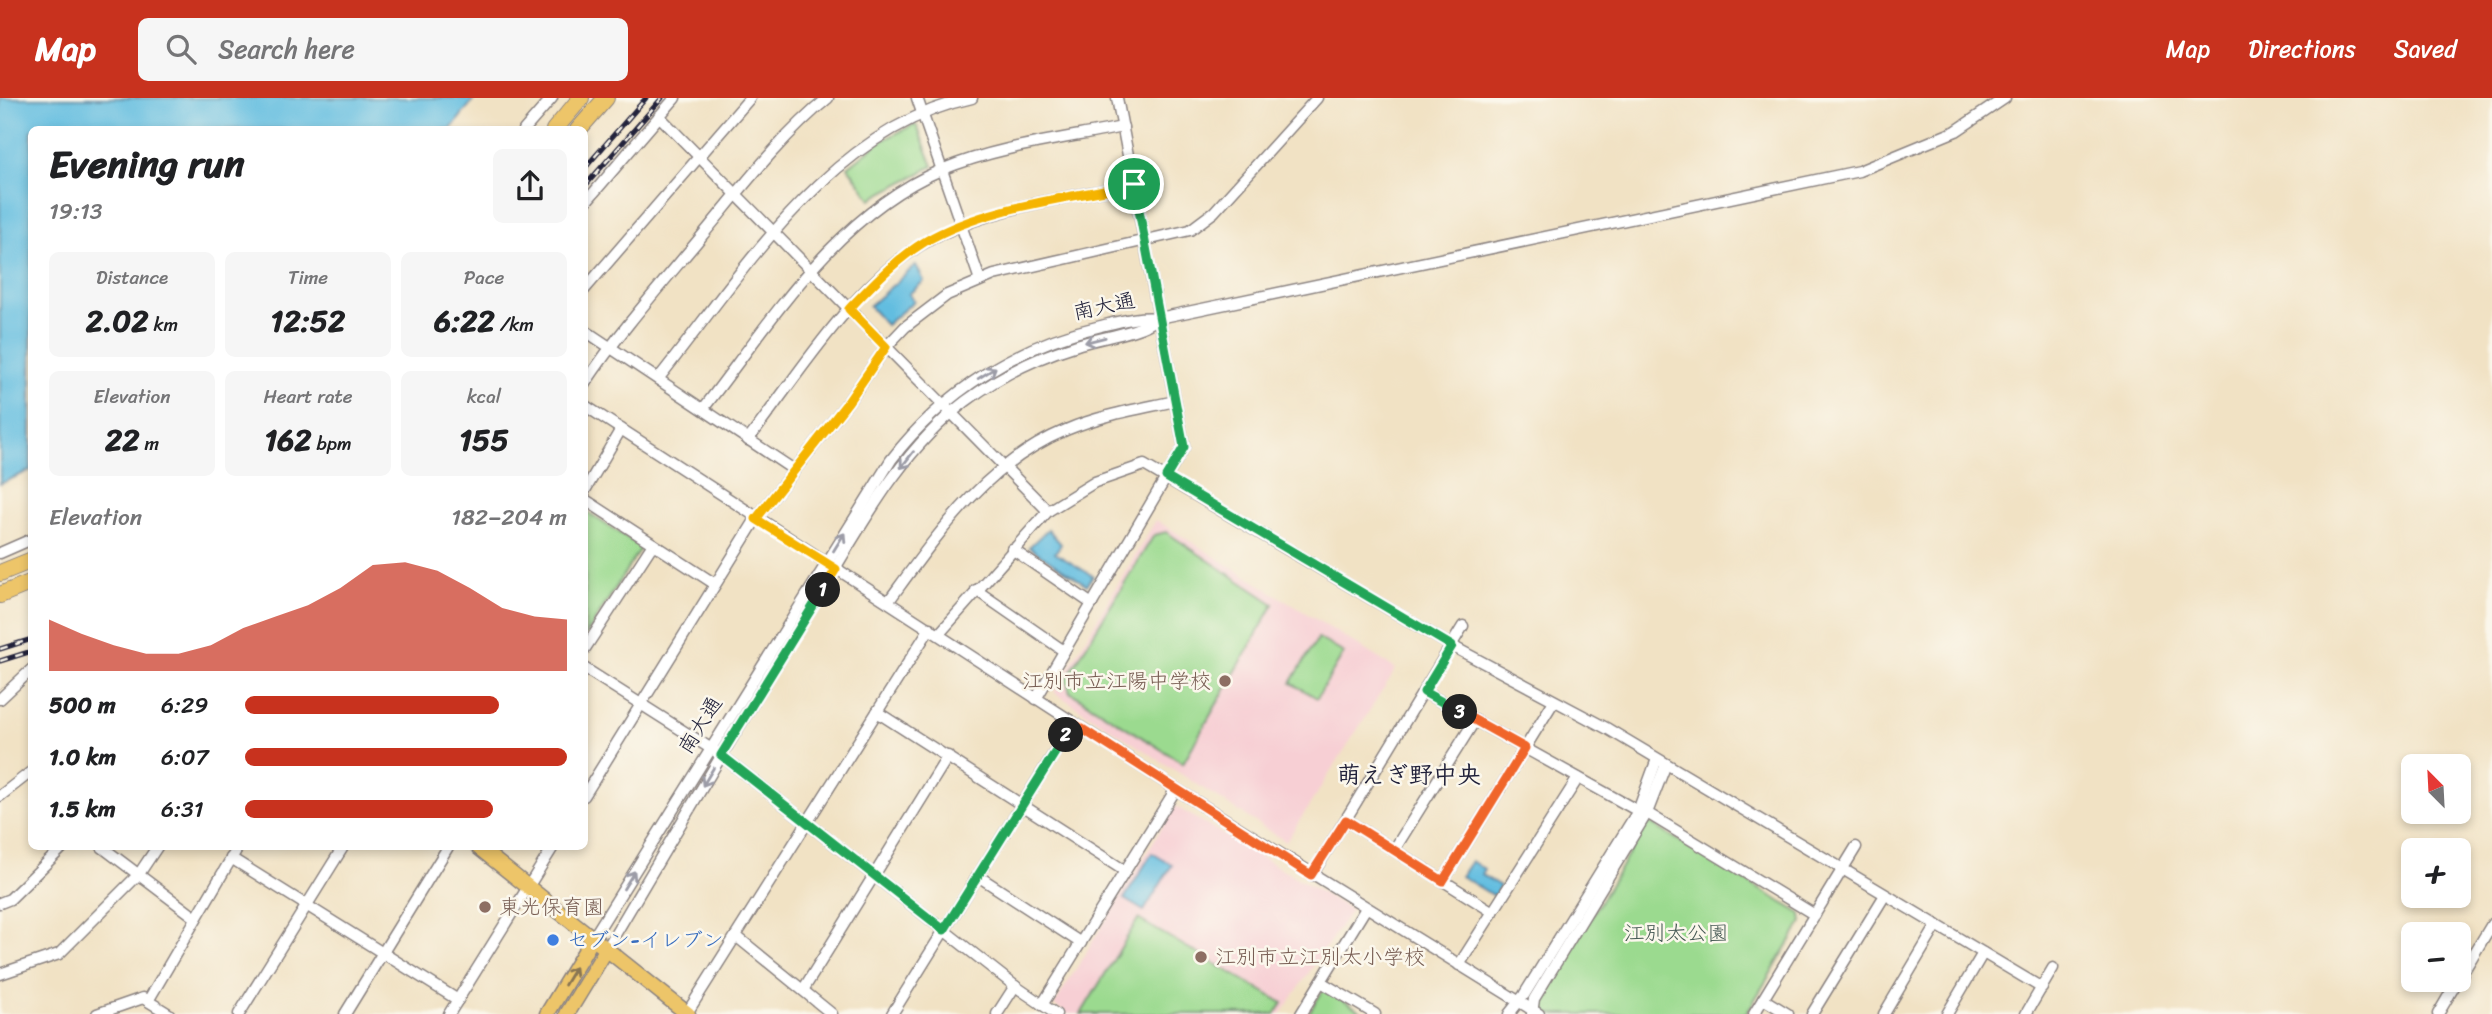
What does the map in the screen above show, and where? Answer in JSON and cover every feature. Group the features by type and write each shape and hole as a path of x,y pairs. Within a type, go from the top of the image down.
{"highway":[{"path":"557,126 581,98"},
{"path":"582,126 606,98"},
{"path":"0,573 28,562"},
{"path":"0,595 28,584"}],"main road":[{"path":"482,850 688,1014"},
{"name":"南大通","path":"547,1014 593,939"},
{"name":"南大通","path":"566,1014 606,950"}],"street":[{"path":"528,126 552,98"},
{"path":"588,199 675,98"},
{"path":"588,285 750,98"},
{"path":"588,379 609,346 737,194 802,121 828,98"},
{"path":"917,98 980,280"},
{"path":"658,379 775,233 848,157 876,137 922,114 972,98"},
{"path":"1036,699 1184,447 1117,98"},
{"path":"588,790 756,519 886,347 931,305 980,280 1181,233 1206,219 1317,98"},
{"path":"1159,318 1859,171 1956,131 2004,98"},
{"path":"659,116 1048,511"},
{"path":"703,409 812,270 883,202 942,170 986,155 1123,127"},
{"path":"748,440 849,309 908,254 961,226 1001,213 1134,184"},
{"name":"南大通","path":"606,950 891,460 943,405 995,367 1043,344 1142,317 1159,318"},
{"name":"南大通","path":"593,939 710,748 902,465 951,414 996,381 1038,359 1076,345 1143,329 1159,318"},
{"path":"588,333 794,470"},
{"path":"888,602 953,516 1004,466 1066,430 1175,401"},
{"path":"588,408 1176,789 1535,1013"},
{"path":"588,485 621,429"},
{"path":"688,1014 877,712 934,631 976,590 1048,511 1088,486 1144,465 1452,646 1662,762 2042,988"},
{"path":"588,502 715,584"},
{"path":"0,553 28,541"},
{"path":"588,644 653,544"},
{"path":"1012,549 1092,604"},
{"path":"976,590 1064,651"},
{"path":"1311,875 1463,626"},
{"path":"588,670 721,755 1014,986 1056,1014"},
{"path":"0,699 28,674"},
{"path":"1424,692 1642,812 1815,915"},
{"path":"1443,881 1554,701"},
{"path":"877,712 1125,871"},
{"path":"1394,850 1475,720"},
{"path":"892,1014 1073,723"},
{"path":"803,990 948,756"},
{"path":"1535,1013 1534,999 1642,812 1662,762"},
{"path":"0,796 28,774"},
{"path":"1460,965 1578,778"},
{"path":"21,780 28,786"},
{"path":"1042,1005 1176,789"},
{"path":"1509,1014 1642,812"},
{"path":"1346,820 1493,912"},
{"path":"1754,1014 1856,847"},
{"path":"0,903 10,899 60,850"},
{"path":"106,850 196,918"},
{"path":"0,974 59,954 139,874 155,850"},
{"path":"148,1001 236,850"},
{"path":"239,1014 341,850"},
{"path":"345,1014 446,850"},
{"path":"449,1014 551,850"},
{"path":"231,858 458,1000"},
{"path":"978,876 1081,943"},
{"path":"1812,1014 1885,895"},
{"path":"1301,1014 1366,908"},
{"path":"2471,958 2492,924"},
{"path":"1884,1014 1937,925"},
{"path":"736,936 832,1014"},
{"path":"1947,1014 1983,953"},
{"path":"2026,1014 2053,968"},
{"path":"1321,982 1375,1014"},
{"path":"997,1014 1014,986"},
{"path":"2438,1014 2451,992"},
{"path":"97,1014 143,998 169,1014"},
{"path":"1763,999 1788,1014"}],"shaded area":[{"name":"江別市立江陽中学校","path":"1156,520 1396,669 1286,842 1054,692"},
{"name":"江別市立江別太小学校","path":"1175,806 1351,910 1281,1014 1068,1014 1054,1005"}],"green space":[{"path":"913,125 917,126 933,166 871,199 848,167 879,142"},
{"path":"588,513 641,547 588,632"},
{"path":"1166,532 1274,604 1183,763 1070,692 1066,679 1154,535"},
{"path":"1318,638 1344,653 1317,698 1291,683"},
{"name":"江別太公園","path":"1648,822 1801,914 1802,922 1746,1014 1548,1014 1539,1008 1543,997"},
{"path":"1138,919 1283,1003 1275,1014 1081,1014"},
{"path":"1324,989 1366,1014 1308,1014"}],"water":[{"path":"0,98 475,98 453,126 28,126 28,471 0,484"},
{"path":"916,265 924,281 909,294 914,301 886,325 869,306"},
{"path":"1048,529 1061,544 1055,553 1093,576 1087,585 1029,547"},
{"path":"1152,853 1172,865 1144,911 1124,899"},
{"path":"1471,861 1484,869 1482,875 1500,886 1494,896 1461,876"}],"railway":[{"path":"588,164 646,98"},
{"path":"588,182 662,98"},
{"path":"0,649 28,640"},
{"path":"0,661 28,652"}],"place":[{"name":"江別市立江陽中学校","path":"1225,681"},
{"name":"東光保育園","path":"485,907"},
{"name":"セブン-イレブン","path":"553,940"},
{"name":"江別市立江別太小学校","path":"1201,957"}],"district":[{"name":"萌えぎ野中央","path":"1409,775"}],"route":[{"path":"1134,184 1184,447 1166,477 1452,646 1424,692 1525,748 1443,881 1346,820 1311,875 1073,723 944,930 721,755 836,569 756,519 848,402 886,347 849,309 890,268 926,241 961,226 1001,213 1134,184"}]}
